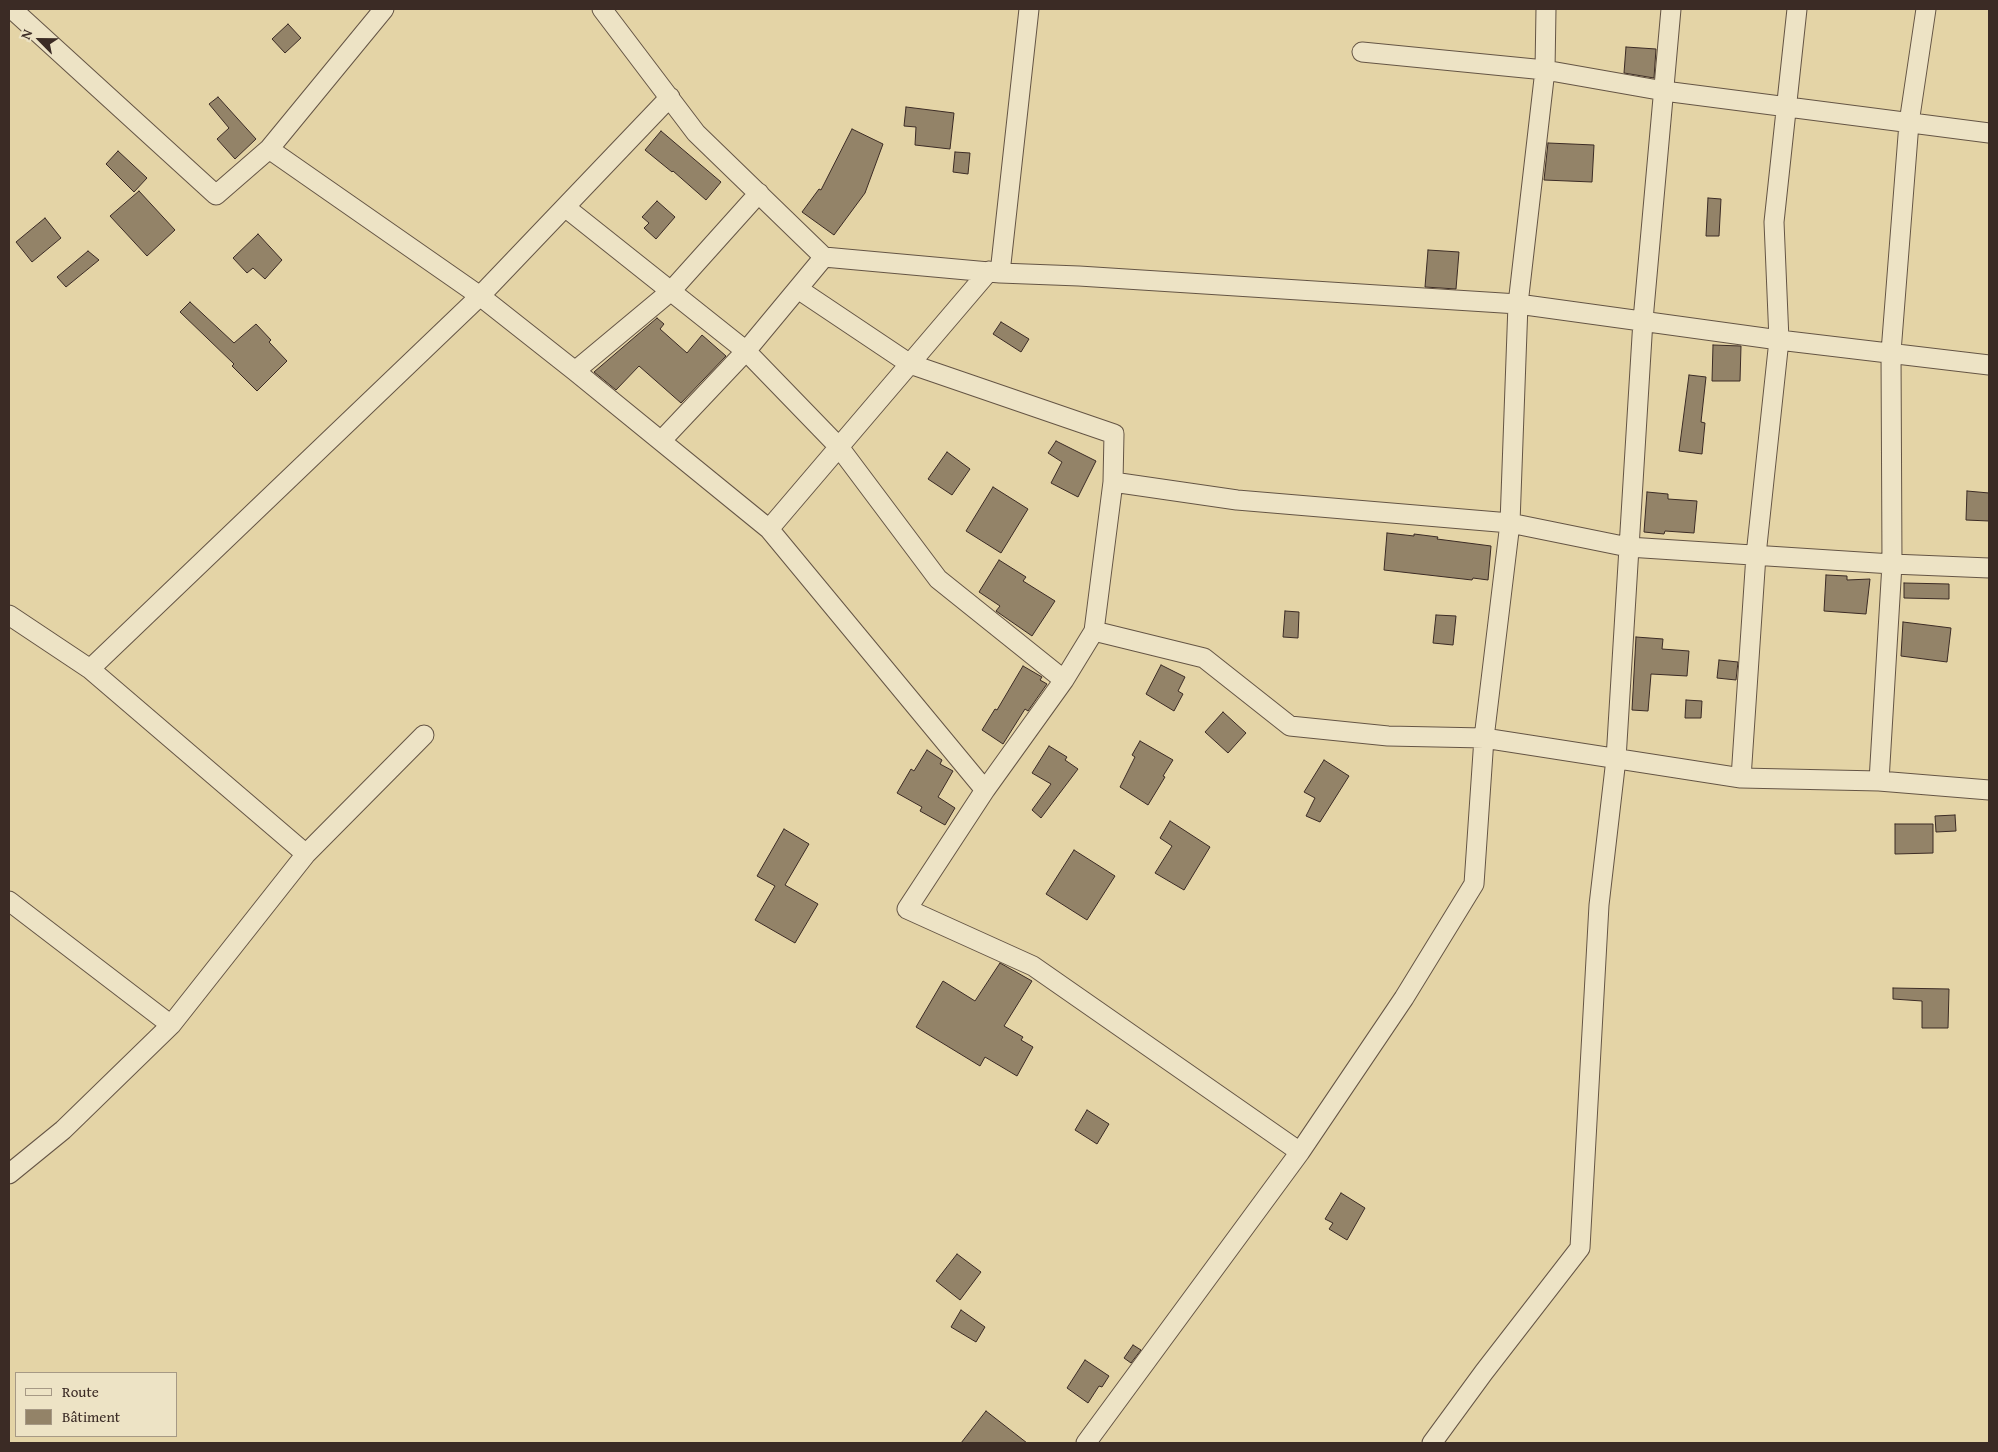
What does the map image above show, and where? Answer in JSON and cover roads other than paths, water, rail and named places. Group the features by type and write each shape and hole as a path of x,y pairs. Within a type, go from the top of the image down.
{"street":[{"path":"12,9 216,195 268,148 384,9"},
{"path":"602,9 696,133 824,257 994,272 1518,304 1779,340 1989,365"},
{"path":"769,529 910,364 994,272 1030,9"},
{"path":"1086,1443 1300,1152 1404,998 1474,884 1484,738 1510,523 1518,304 1545,70 1546,9"},
{"path":"1432,1443 1484,1372 1580,1248 1599,905 1616,759 1643,320 1671,9"},
{"path":"1741,778 1756,555 1779,340 1774,222 1797,9"},
{"path":"1879,781 1892,564 1891,352 1909,123 1926,9"},
{"path":"1362,52 1545,70 1664,91 1989,133"},
{"path":"90,669 480,296 670,97"},
{"path":"268,148 480,296 769,529 985,790"},
{"path":"575,371 671,292 759,193"},
{"path":"564,207 746,351 839,447 938,579 1064,680"},
{"path":"661,441 746,351 824,257"},
{"path":"798,288 910,364 1114,434 1113,482 1094,631 1064,680 985,790 906,909 1033,966 1300,1152"},
{"path":"1113,482 1237,500 1510,523 1628,547 1892,564 1989,568"},
{"path":"9,615 90,669 306,854"},
{"path":"1094,631 1204,658 1290,726 1388,736 1484,738 1741,778 1879,781 1989,790"},
{"path":"9,1174 63,1130 171,1026 306,854 424,734"},
{"path":"9,901 171,1026"}]}
